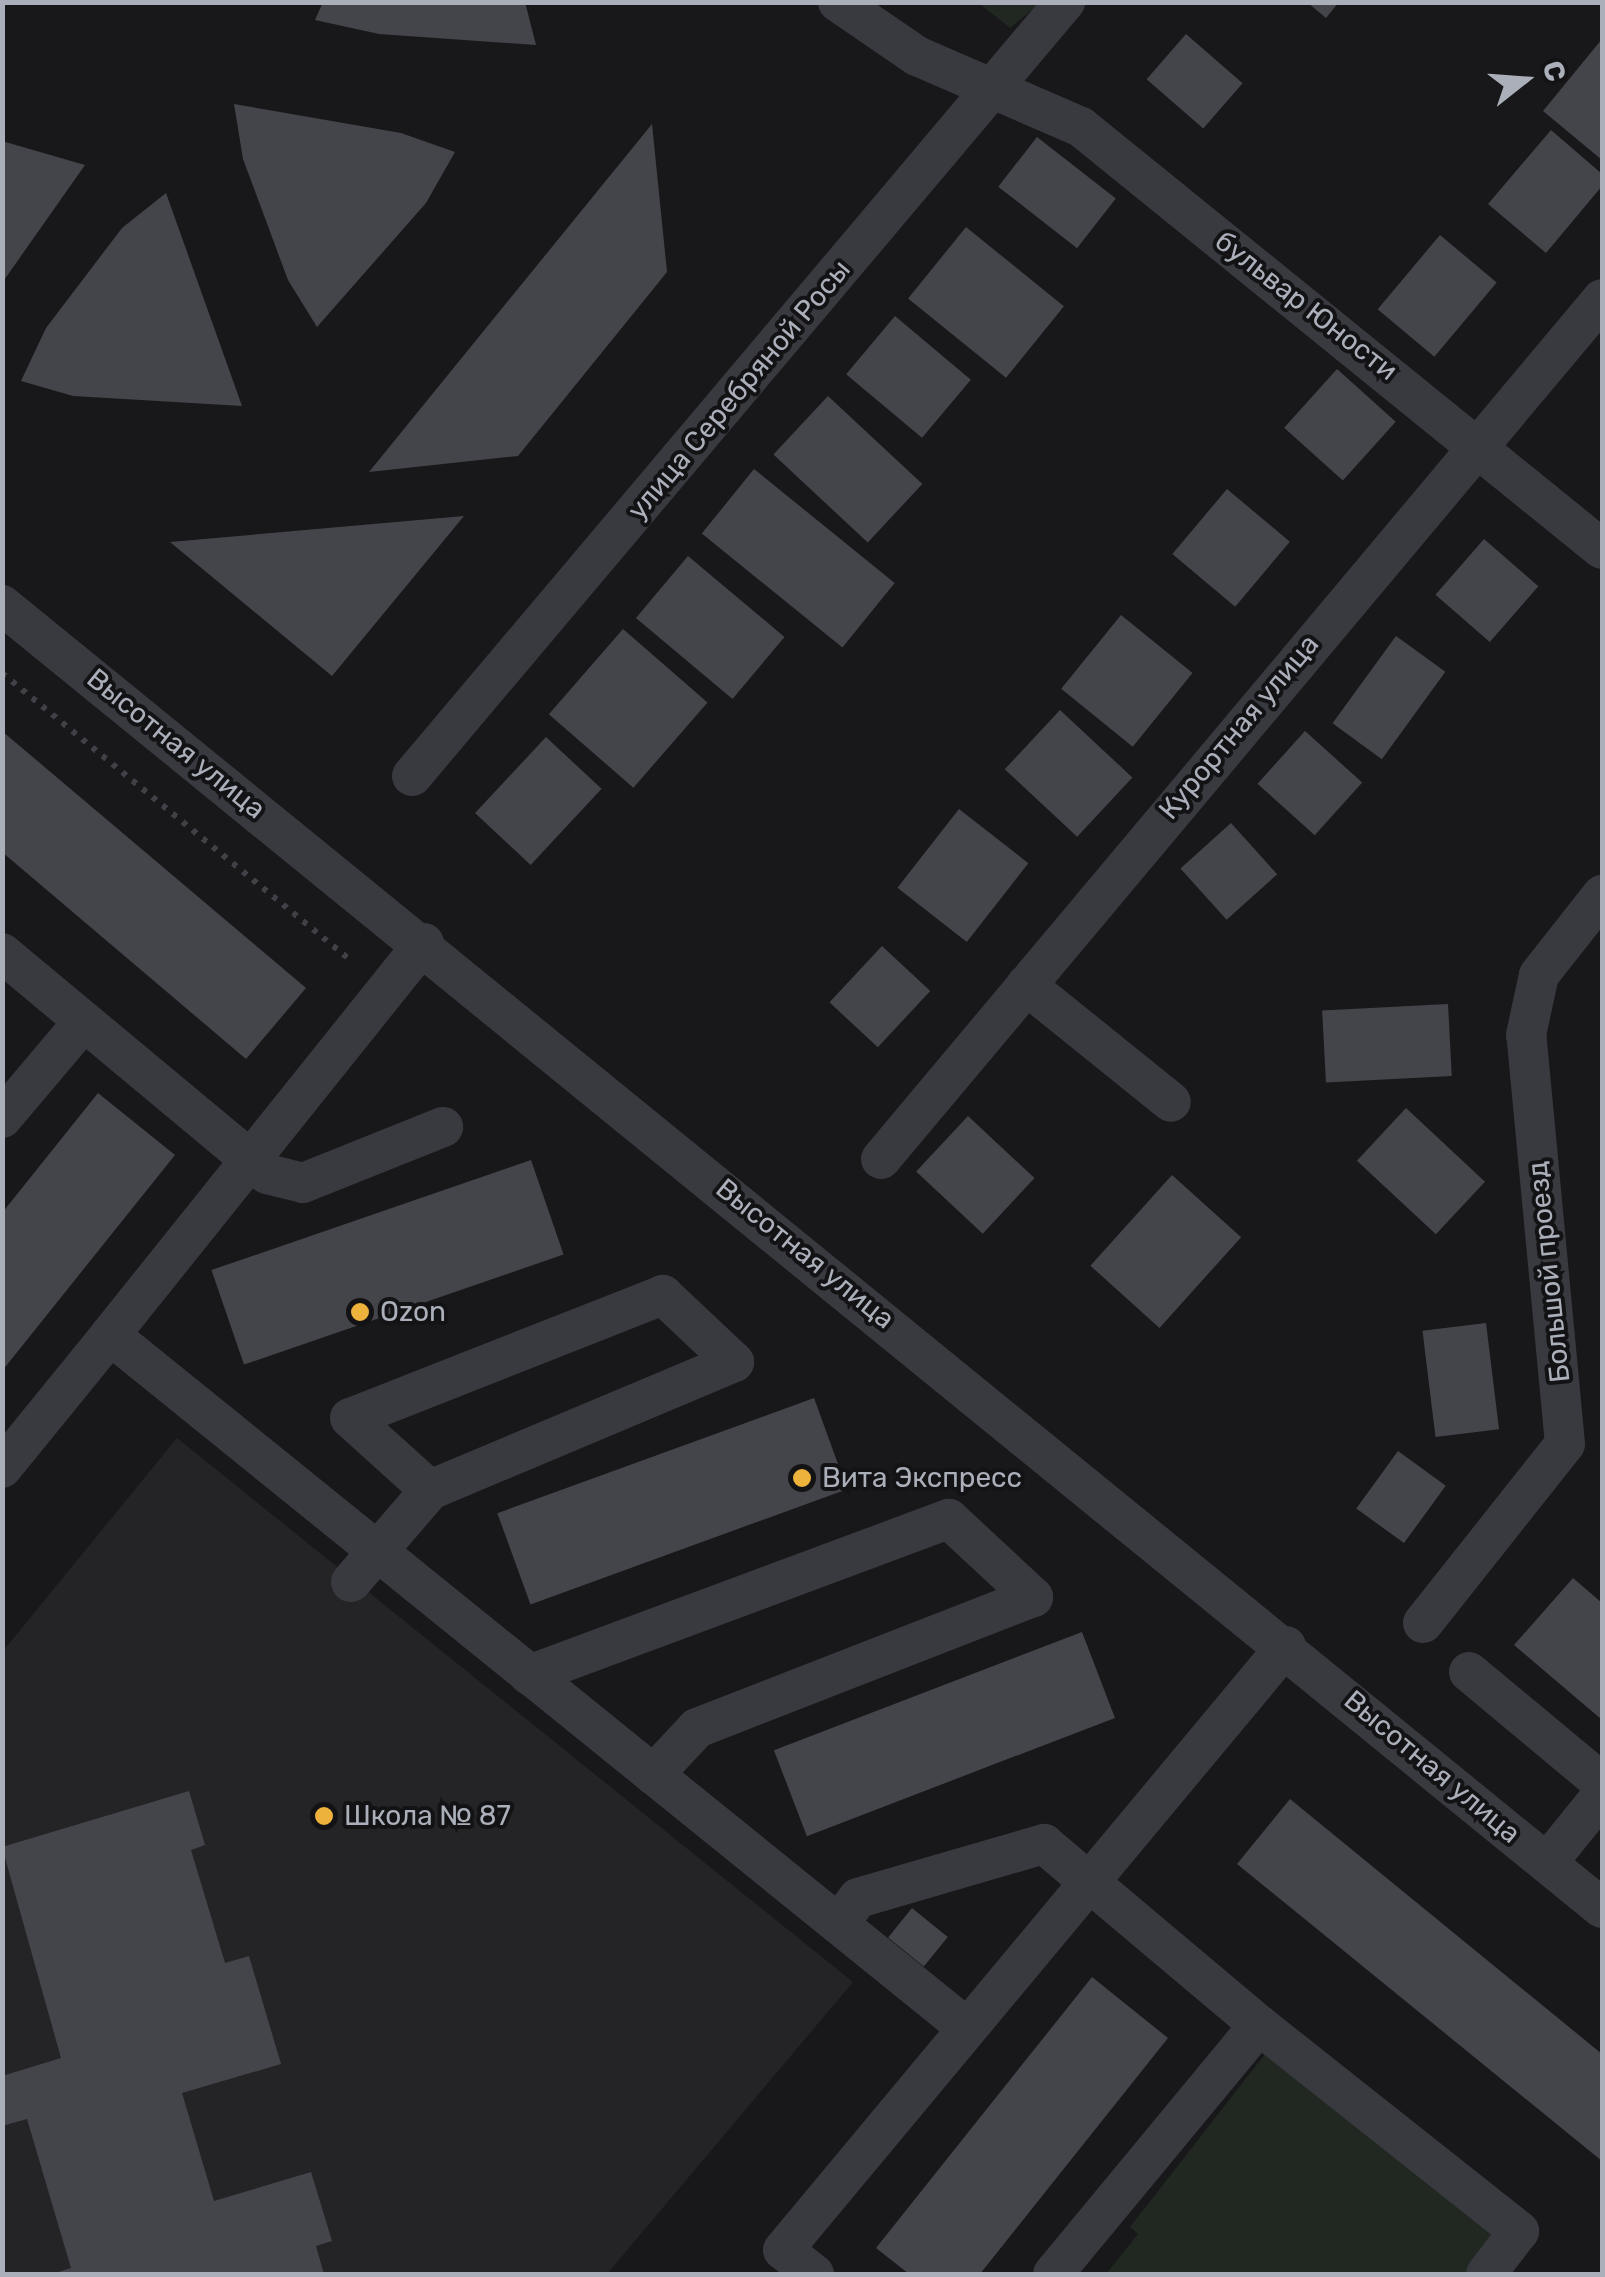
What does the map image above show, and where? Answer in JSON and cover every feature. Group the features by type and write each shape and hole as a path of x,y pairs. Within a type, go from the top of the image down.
{"street":[{"name":"бульвар Юности","path":"838,2 917,56 1080,127 1476,441 1602,549"},
{"name":"улица Серебряной Росы","path":"412,776 1065,2"},
{"name":"Курортная улица","path":"881,1158 1476,441 1602,299"},
{"name":"Высотная улица","path":"2,605 424,942 1602,1908"},
{"name":"Большой проезд","path":"1423,1622 1566,1444 1526,1035 1539,975 1602,895"},
{"path":"2,1468 246,1159 424,942"},
{"path":"2,953 246,1159 303,1183 443,1126"},
{"path":"1026,985 1171,1102"},
{"path":"2,1118 83,1022"},
{"path":"351,1582 430,1490 734,1362 663,1295 350,1418 430,1490"},
{"path":"110,1335 967,2028"},
{"path":"529,1675 949,1518 1033,1598 697,1728 654,1775"},
{"path":"814,2274 782,2250 1286,1646"},
{"path":"1469,1672 1602,1783"},
{"path":"1547,1862 1602,1795"},
{"path":"840,1922 858,1898 1044,1844 1259,2026 1520,2232 1486,2274"},
{"path":"1053,2274 1259,2026"}],"path":[{"path":"2,672 351,961"}],"shaded area":[{"path":"979,3 1040,3 1010,28"},
{"name":"Школа № 87","path":"177,1438 853,1982 607,2274 3,2274 3,1651"},
{"path":"1265,2054 1501,2239 1472,2274 1106,2274 1138,2234 1130,2227"}],"building":[{"path":"323,2 525,2 536,45 379,34 315,20"},
{"path":"1307,2 1339,2 1326,18"},
{"path":"1186,34 1243,83 1203,128 1147,79"},
{"path":"1602,39 1602,160 1543,111"},
{"path":"234,104 401,133 455,152 426,203 317,327 288,280 243,159"},
{"path":"652,124 667,272 518,456 369,472"},
{"path":"1551,130 1602,174 1602,186 1546,253 1488,204"},
{"path":"1037,137 1116,199 1077,248 998,187"},
{"path":"2,141 85,165 2,283"},
{"path":"166,193 242,406 73,396 21,381 46,328 122,228"},
{"path":"966,227 1064,306 1006,378 908,298"},
{"path":"1440,235 1497,283 1434,357 1378,309"},
{"path":"895,316 971,380 922,438 846,374"},
{"path":"1337,369 1396,422 1343,481 1284,428"},
{"path":"828,396 922,484 868,542 773,455"},
{"path":"754,469 895,583 842,647 702,534"},
{"path":"1227,489 1290,542 1235,607 1172,554"},
{"path":"464,516 332,676 170,542"},
{"path":"1484,539 1538,586 1490,642 1435,595"},
{"path":"688,556 785,637 732,699 636,618"},
{"path":"1121,615 1192,673 1133,747 1061,689"},
{"path":"623,629 708,702 633,788 549,714"},
{"path":"1396,636 1445,672 1382,759 1333,723"},
{"path":"1060,710 1132,778 1077,837 1005,769"},
{"path":"2,731 306,988 246,1059 2,852"},
{"path":"1305,731 1362,783 1315,835 1257,784"},
{"path":"546,737 602,789 531,865 475,813"},
{"path":"959,809 1028,863 967,942 897,888"},
{"path":"1231,823 1277,874 1227,920 1180,869"},
{"path":"882,946 930,991 878,1047 829,1002"},
{"path":"1448,1004 1452,1076 1326,1082 1322,1011"},
{"path":"98,1093 175,1155 2,1371 2,1213"},
{"path":"1406,1108 1485,1182 1436,1234 1357,1161"},
{"path":"968,1116 1035,1178 983,1234 916,1172"},
{"path":"531,1160 564,1255 244,1365 211,1270"},
{"path":"1172,1175 1241,1237 1159,1328 1090,1266"},
{"path":"1486,1323 1499,1429 1436,1437 1422,1331"},
{"path":"814,1398 847,1489 530,1604 497,1513"},
{"path":"1398,1451 1446,1486 1404,1543 1356,1508"},
{"path":"1573,1578 1602,1603 1601,1719 1514,1645"},
{"path":"1082,1632 1115,1718 807,1836 774,1750"},
{"path":"189,1791 205,1845 191,1850 225,1963 249,1956 281,2064 182,2093 214,2201 311,2172 332,2241 316,2246 324,2274 52,2274 71,2268 27,2119 2,2126 2,2076 61,2058 2,1847"},
{"path":"1290,1799 1602,2054 1602,2161 1237,1864"},
{"path":"912,1908 948,1937 924,1966 888,1938"},
{"path":"1092,1977 1168,2038 980,2274 909,2274 876,2248"}],"place":[{"name":"Ozon","path":"360,1312"},
{"name":"Вита Экспресс","path":"802,1478"},
{"name":"Школа № 87","path":"324,1816"}]}
